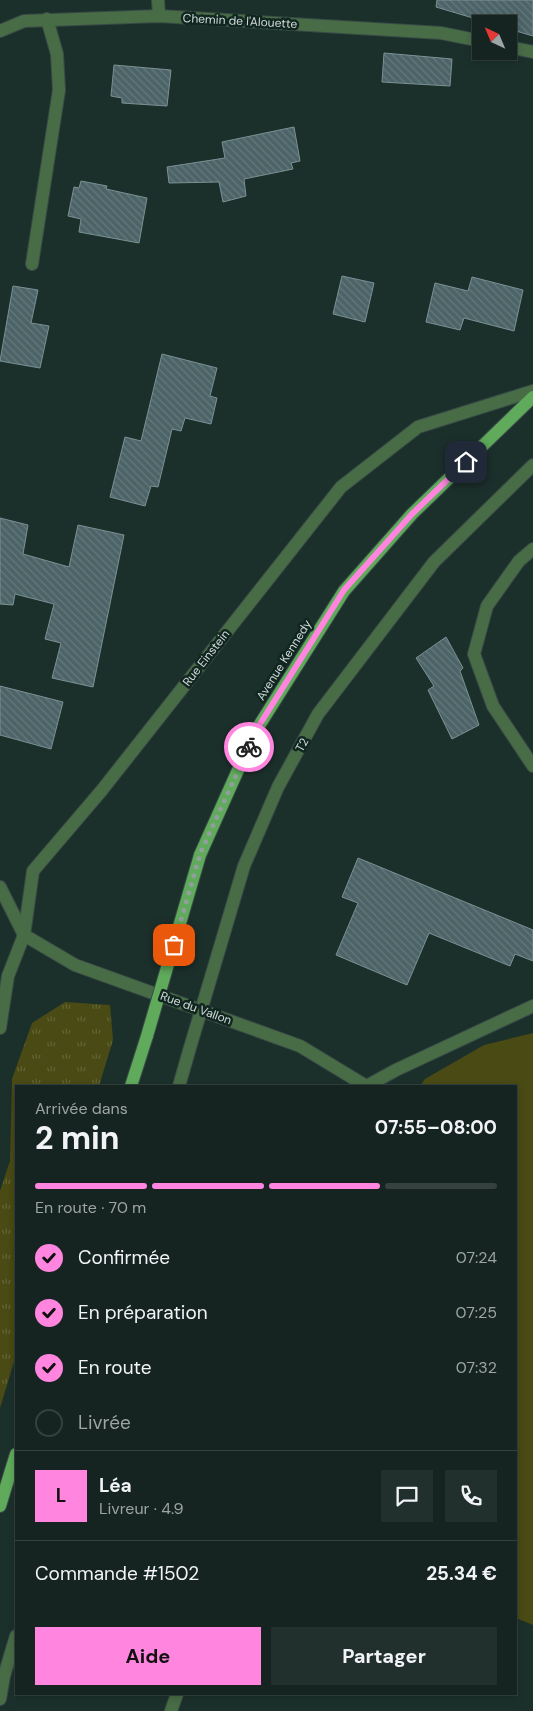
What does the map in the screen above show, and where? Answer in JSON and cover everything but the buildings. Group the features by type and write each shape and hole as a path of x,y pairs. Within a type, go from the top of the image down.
{"main road":[{"name":"Avenue Kennedy","path":"131,1085 200,854 255,732 344,590 412,514 533,397"},
{"path":"0,1506 15,1457"}],"street":[{"path":"158,0 159,16"},
{"name":"Chemin de l'Alouette","path":"0,31 24,21 159,16 441,33 472,39"},
{"path":"32,264 59,90 57,54 47,19"},
{"path":"518,49 533,52"},
{"name":"Rue Einstein","path":"0,1028 8,976 24,935 33,871 102,790 341,487 418,427 533,390"},
{"name":"T2","path":"179,1085 244,866 278,787 318,714 434,562 533,465"},
{"path":"533,549 519,561 487,606 474,654 493,706 533,766"},
{"path":"0,887 24,935"},
{"name":"Rue du Vallon","path":"24,935 75,964 300,1046 365,1085"},
{"name":"Rue du Vallon","path":"369,1085 396,1070 533,1006"},
{"path":"0,1700 4,1676 15,1639"},
{"path":"171,1711 177,1695"}],"green space":[{"path":"65,1002 110,1005 113,1040 99,1085 15,1085 15,1358 0,1408 0,1191 10,1161 12,1079 32,1023"},
{"path":"533,1033 533,1625 517,1618 517,1085 421,1085 425,1079 484,1045"}],"way so far":[{"path":"174,945 200,854 249,747"}],"route":[{"path":"249,747 255,732 344,590 412,514 466,462"}]}
